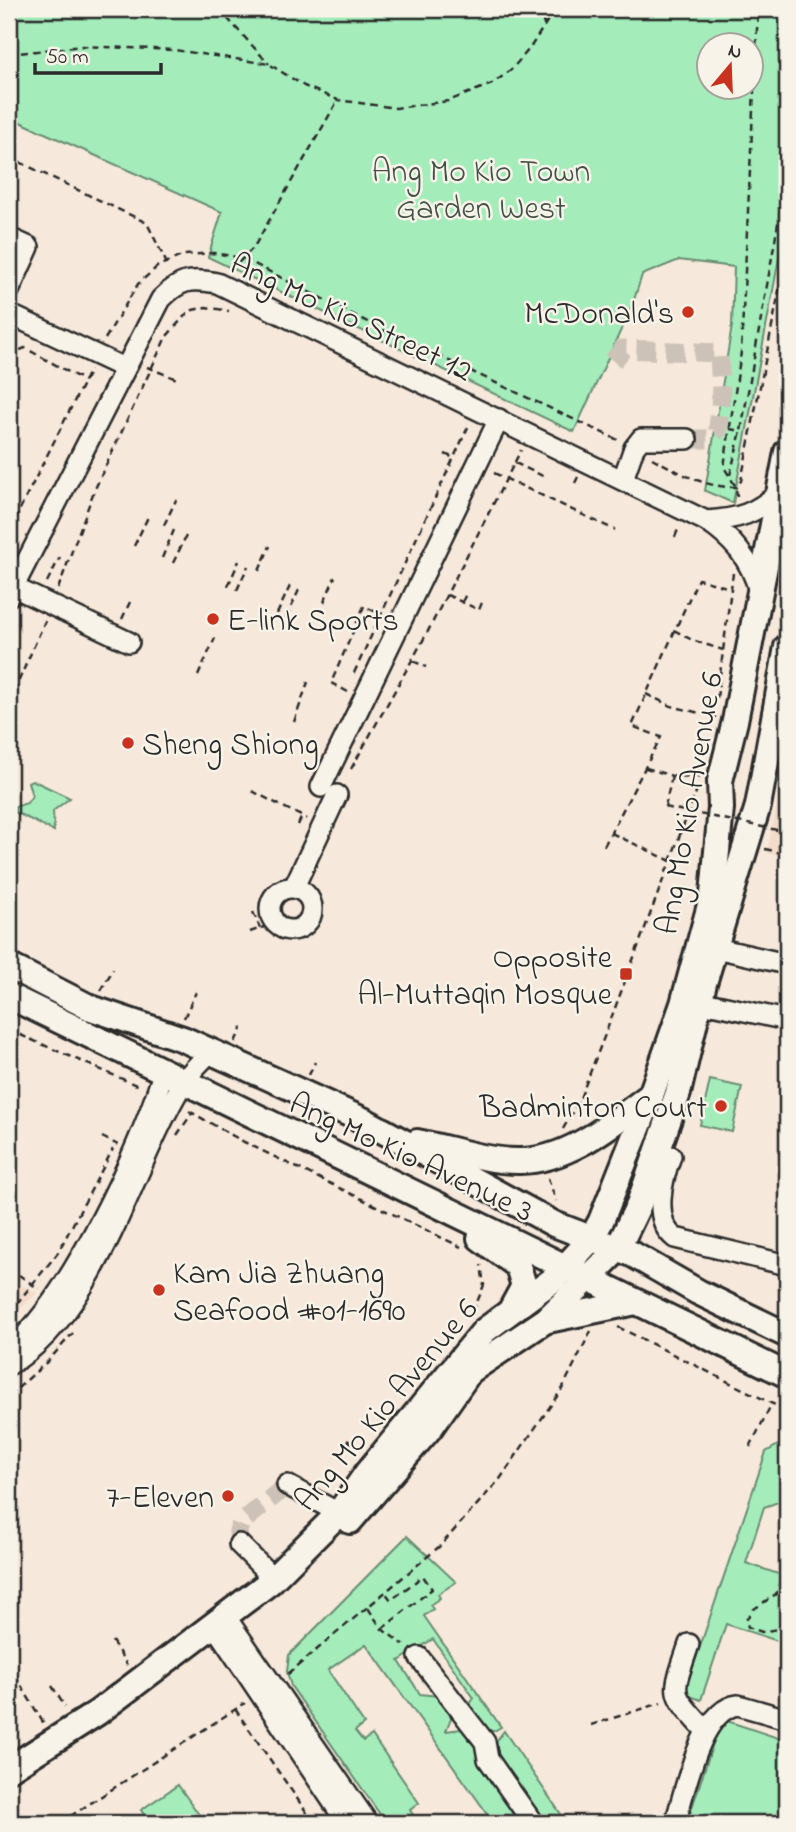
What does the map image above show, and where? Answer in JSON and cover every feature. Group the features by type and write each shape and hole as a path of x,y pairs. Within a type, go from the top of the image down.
{"main road":[{"name":"Ang Mo Kio Avenue 6","path":"9,1769 97,1713 224,1626 339,1513 367,1473 484,1331 554,1279 591,1238 601,1221 651,1095 683,1004 713,894 721,808 720,781 735,721 787,452"},
{"name":"Ang Mo Kio Avenue 6","path":"9,1788 328,1546 430,1428 470,1371 546,1320 617,1250 639,1204 678,1093 705,999 716,948 758,806 787,647"},
{"name":"Ang Mo Kio Avenue 3","path":"9,966 92,1007 211,1051 365,1121 554,1224 632,1254 698,1292 787,1335"},
{"name":"Ang Mo Kio Avenue 3","path":"9,996 787,1375"},
{"path":"392,1137 516,1161 541,1160 561,1153 606,1127 651,1095"},
{"path":"639,1204 638,1221 646,1242 698,1292"},
{"path":"448,1212 518,1266 524,1286 512,1308"},
{"path":"546,1320 636,1302"}],"street":[{"path":"9,238 29,247 11,280"},
{"name":"Ang Mo Kio Street 12","path":"177,283 200,279 217,282 496,426 623,479 698,526 735,544 748,560 760,592"},
{"path":"124,635 10,590 161,299 177,283"},
{"path":"9,314 124,368"},
{"path":"294,887 322,826 329,791 496,426"},
{"path":"623,479 634,448 641,439 687,439"},
{"path":"698,526 759,510 780,492"},
{"path":"294,887 304,892 311,901 312,912 308,923 299,929 288,930 278,926 261,909 274,895 283,889 294,887"},
{"path":"716,948 782,963"},
{"path":"705,999 787,1020"},
{"path":"9,1349 37,1326 107,1207 155,1101 173,1077 211,1051"},
{"path":"9,1365 37,1347 76,1295 103,1246 173,1077"},
{"path":"671,1156 664,1175 662,1222 666,1231 675,1238 787,1265"},
{"path":"287,1485 339,1513"},
{"path":"239,1544 264,1569 270,1582"},
{"path":"224,1626 266,1689 347,1823"},
{"path":"689,1644 676,1686 676,1698 705,1731"},
{"path":"419,1657 485,1742 488,1759 534,1823"},
{"path":"266,1689 368,1823"},
{"path":"675,1823 705,1731 717,1714 732,1705 787,1719"}],"path":[{"path":"219,9 269,64 304,86 338,100 396,108 448,101 492,84 510,70 555,9"},
{"path":"540,9 544,25"},
{"path":"738,517 736,487 724,467 741,352 758,9"},
{"path":"9,54 29,50 129,46 269,64"},
{"path":"217,282 254,247 338,100"},
{"path":"9,157 147,223 177,283"},
{"path":"729,476 741,431 787,173"},
{"path":"9,703 52,605 94,491 153,370 166,337 189,311 206,307 239,312"},
{"path":"9,355 25,348 85,381"},
{"path":"153,370 178,380"},
{"path":"329,791 411,661 523,447 496,426 470,423 352,678"},
{"path":"730,429 741,431"},
{"path":"444,454 454,458"},
{"path":"515,463 545,477"},
{"path":"477,465 614,530"},
{"path":"164,525 176,500"},
{"path":"134,546 148,517"},
{"path":"675,537 679,526 698,526"},
{"path":"162,558 174,530"},
{"path":"173,563 186,536"},
{"path":"716,703 735,544"},
{"path":"259,571 270,546"},
{"path":"47,582 60,557"},
{"path":"228,586 239,561"},
{"path":"237,590 248,566"},
{"path":"324,602 335,577"},
{"path":"604,846 661,737 632,726 698,579 730,588"},
{"path":"277,614 290,586"},
{"path":"286,618 299,590"},
{"path":"462,602 467,592"},
{"path":"447,595 479,610 483,600"},
{"path":"124,635 130,602"},
{"path":"340,688 331,683 364,606 381,614"},
{"path":"674,630 692,640 724,650"},
{"path":"198,676 215,638"},
{"path":"411,661 426,667"},
{"path":"294,722 308,682"},
{"path":"341,702 346,691"},
{"path":"646,694 671,706 714,717 712,728"},
{"path":"646,768 672,776 701,778"},
{"path":"562,1130 579,1101 704,769"},
{"path":"672,776 664,807 782,831 787,806"},
{"path":"252,791 322,826"},
{"path":"298,825 302,816"},
{"path":"611,833 671,861"},
{"path":"765,849 787,854"},
{"path":"250,932 270,925 261,909"},
{"path":"260,928 261,909"},
{"path":"103,988 113,969"},
{"path":"183,1018 196,992"},
{"path":"235,1043 242,1027"},
{"path":"9,1030 139,1086 135,1097"},
{"path":"307,1077 315,1062"},
{"path":"205,1118 244,1142 470,1252"},
{"path":"9,1313 33,1287 57,1254 116,1144 102,1137"},
{"path":"468,1322 484,1285 483,1268 477,1261"},
{"path":"19,1275 33,1287"},
{"path":"610,1323 787,1411"},
{"path":"60,1823 266,1689 368,1608 440,1546 500,1479 562,1389 593,1326"},
{"path":"750,1447 772,1403"},
{"path":"347,1440 362,1450"},
{"path":"784,1568 776,1594 754,1609 746,1620 748,1627 757,1632 787,1627"},
{"path":"382,1629 432,1589 423,1576 391,1600 385,1592"},
{"path":"368,1608 382,1629 419,1657"},
{"path":"112,1641 130,1669"},
{"path":"9,1665 44,1724"},
{"path":"52,1686 67,1710"},
{"path":"591,1725 676,1698"},
{"path":"235,1709 314,1823"},
{"path":"66,1819 69,1823"}],"shaded area":[{"path":"787,756 787,857 767,853"},
{"path":"9,1279 37,1293 9,1319"}],"green space":[{"name":"Ang Mo Kio Town Garden West","path":"9,9 787,9 787,216 733,503 705,491 732,326 734,267 679,260 642,275 632,306 574,432 208,257 222,212 9,117"},
{"path":"32,780 70,798 53,811 54,831 15,812 15,807 27,803 32,796 28,782"},
{"name":"Badminton Court","path":"710,1080 742,1087 732,1132 700,1125"},
{"path":"787,1440 787,1499 764,1507 746,1563 787,1577 787,1644 726,1624 701,1700 684,1694 766,1452"},
{"path":"407,1536 456,1582 438,1594 440,1598 430,1605 433,1609 424,1616 501,1727 494,1731 484,1730 468,1707 474,1698 433,1639 399,1661 420,1694 438,1696 452,1715 446,1731 461,1729 471,1732 528,1823 494,1823 366,1644 328,1670 364,1724 355,1731 363,1741 372,1735 419,1803 410,1810 418,1823 386,1823 291,1686 287,1672 289,1655"},
{"path":"721,1719 787,1741 787,1823 687,1823"},
{"path":"504,1731 567,1823 540,1823 497,1754 497,1740"},
{"path":"178,1785 205,1823 150,1823 141,1810"}],"tunnel":[{"path":"613,361 623,349 719,353 721,394 718,430 708,439 687,439"},
{"path":"239,1544 238,1531 241,1523 287,1485"}],"place":[{"name":"McDonald's","path":"688,312"},
{"name":"E-link Sports","path":"213,619"},
{"name":"Sheng Shiong","path":"128,743"},
{"name":"Opposite Al-Muttaqin Mosque","path":"626,974"},
{"name":"Badminton Court","path":"721,1106"},
{"name":"Kam Jia Zhuang Seafood #01-1690","path":"159,1290"},
{"name":"7-Eleven","path":"228,1496"}]}
